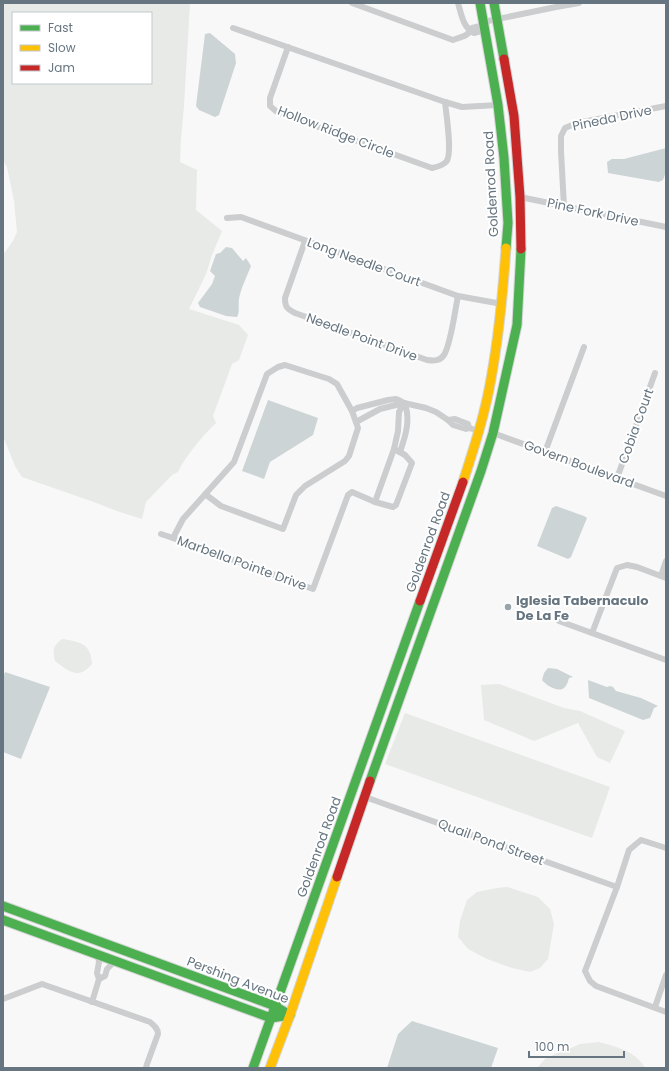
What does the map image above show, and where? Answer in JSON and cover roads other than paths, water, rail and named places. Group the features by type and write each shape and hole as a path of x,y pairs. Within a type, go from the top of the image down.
{"main road":[{"name":"Goldenrod Road","path":"253,1068 449,523 463,483 485,408 497,347 508,223 504,158 498,105 480,3"},
{"name":"Goldenrod Road","path":"270,1068 481,472 493,433 517,325 521,241 520,198 514,116 494,3"},
{"path":"485,408 490,428 493,433"},
{"path":"479,431 483,443 485,459"},
{"path":"429,618 425,615 423,608 448,540 449,523"},
{"path":"398,705 396,692 418,633 416,626 413,624"},
{"path":"365,797 361,789 361,782 390,702 390,690"},
{"path":"325,912 325,893 351,821 346,810"},
{"name":"Pershing Avenue","path":"3,906 275,1006 290,1015"},
{"name":"Pershing Avenue","path":"3,920 271,1018 290,1015"}],"street":[{"path":"352,3 453,40 467,35 471,32 472,28 484,25 497,19 556,5 579,3"},
{"path":"458,3 463,21 471,32"},
{"path":"233,28 462,107 498,105"},
{"name":"Hollow Ridge Circle","path":"288,46 270,98 270,106 277,112 432,168 441,166 448,161 450,152 445,102"},
{"name":"Pineda Drive","path":"564,206 561,136 566,128 577,123 666,106"},
{"name":"Pine Fork Drive","path":"520,198 666,227"},
{"name":"Long Needle Court","path":"227,218 240,217 458,296 502,304"},
{"name":"Needle Point Drive","path":"305,241 285,298 285,304 288,310 301,316 427,360 436,360 444,356 449,344 458,296"},
{"path":"545,452 584,348"},
{"path":"173,538 183,519 234,462 267,374 278,367 285,365 329,379 337,384 352,411 358,428 349,456 345,461 305,486 296,495 284,529 221,506 206,494"},
{"name":"Cobia Court","path":"617,478 655,373"},
{"path":"352,411 357,408 388,400 399,400 404,403 436,412 453,425 479,431"},
{"path":"356,422 380,409 404,403"},
{"path":"397,451 399,412 404,403"},
{"path":"375,502 397,451 404,440 407,413 404,403"},
{"path":"398,427 406,428"},
{"name":"Govern Boulevard","path":"493,433 666,496"},
{"name":"Marbella Pointe Drive","path":"161,534 313,589 348,495 352,492 375,502 393,507 396,505 412,463 405,455 397,451"},
{"path":"592,634 617,568 627,564 663,577 666,561"},
{"path":"559,621 666,660"},
{"name":"Quail Pond Street","path":"365,797 617,887"},
{"path":"666,848 641,840 629,850 617,887 585,971 590,981 596,986 666,1012"},
{"path":"92,1002 99,979 97,973 99,962 98,954"},
{"path":"99,979 105,976 107,969 114,961"},
{"path":"655,1007 666,975"},
{"path":"3,999 42,984 146,1021 154,1025 158,1031 146,1068"}],"place":[{"name":"Iglesia Tabernaculo De La Fe","path":"508,607"}]}
